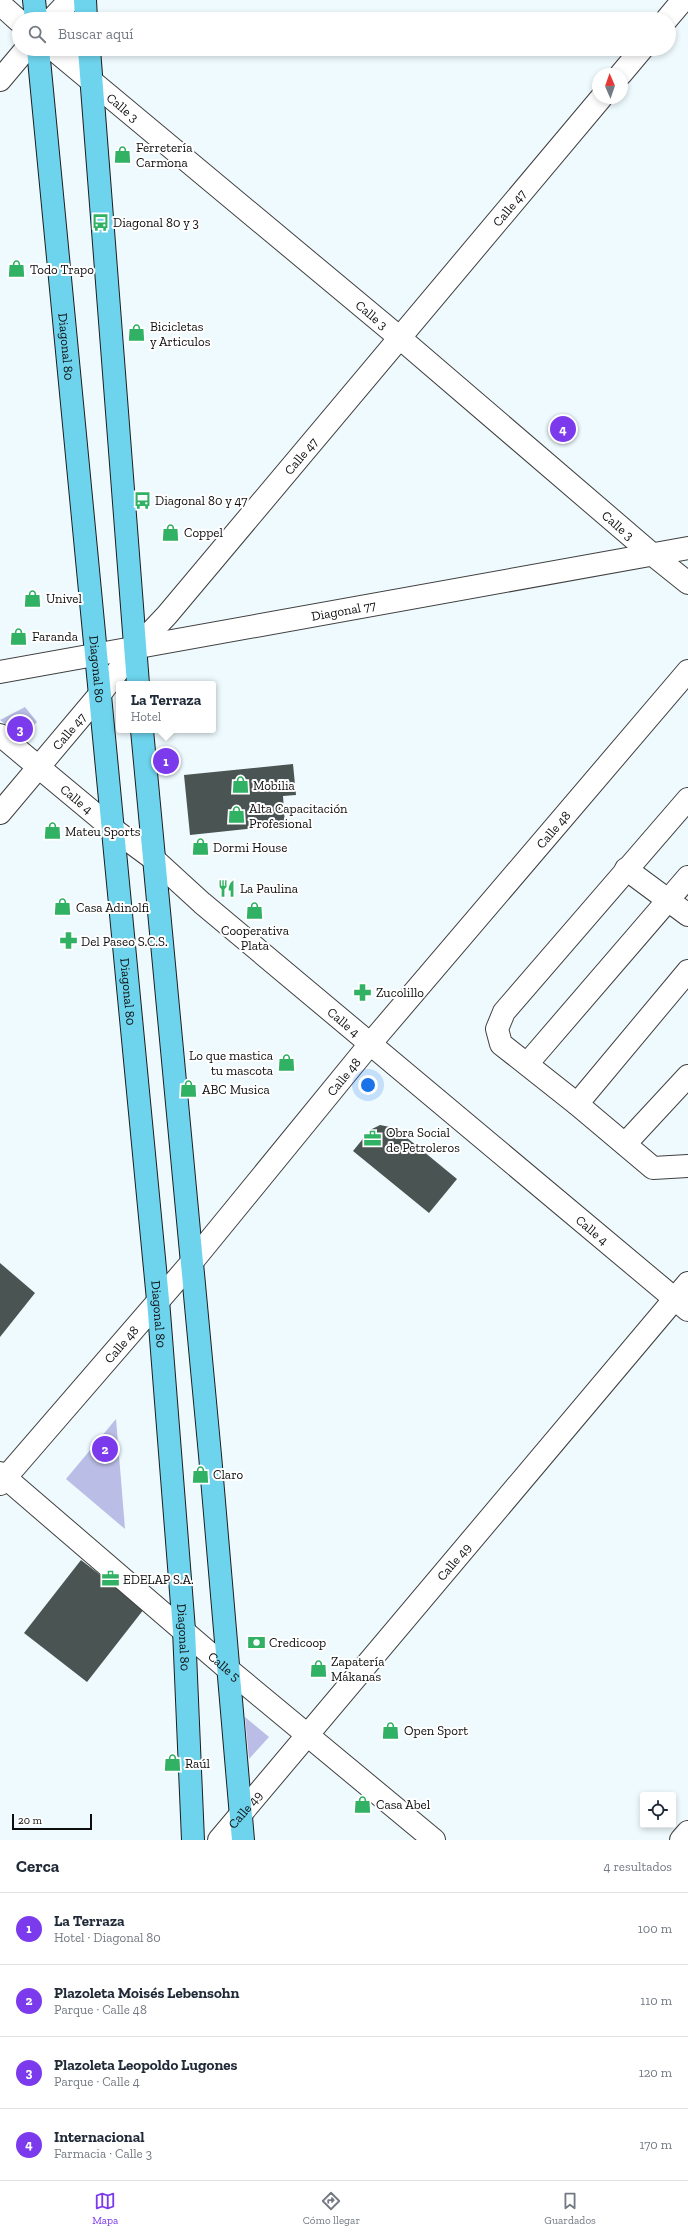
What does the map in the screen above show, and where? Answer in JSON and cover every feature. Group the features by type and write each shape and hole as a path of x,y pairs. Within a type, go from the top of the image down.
{"main road":[{"path":"34,0 35,12"},
{"path":"85,0 86,12"},
{"name":"Diagonal 80","path":"39,56 158,1300 184,1630 193,1840"},
{"path":"89,56 138,681"},
{"path":"142,733 244,1840"}],"street":[{"path":"59,12 70,0"},
{"path":"674,12 683,0"},
{"path":"0,4 12,15"},
{"path":"0,80 20,56"},
{"name":"Calle 3","path":"61,56 400,338 653,555 688,583"},
{"path":"626,68 636,56"},
{"name":"Calle 47","path":"0,813 100,694 135,649 167,615 596,104"},
{"name":"Diagonal 77","path":"0,672 96,654 135,649 688,548"},
{"name":"Calle 48","path":"2,1478 192,1262 370,1044 688,670"},
{"name":"Calle 4","path":"0,735 39,766 112,829 155,860 202,903 370,1044 684,1298"},
{"path":"688,799 504,1012 497,1029 501,1044 577,1104 653,1168 688,1166"},
{"path":"626,869 688,915"},
{"path":"527,1064 688,877"},
{"path":"577,1104 688,971"},
{"path":"625,1144 688,1076"},
{"name":"Calle 49","path":"219,1840 684,1298"},
{"name":"Calle 5","path":"2,1478 184,1630 229,1670 434,1840"},
{"path":"681,1840 688,1832"}],"shaded area":[{"path":"25,707 37,722 21,737 0,720"},
{"path":"116,1419 125,1529 66,1479"},
{"path":"245,1717 269,1737 249,1759"}],"building":[{"path":"293,764 296,795 283,796 285,825 190,835 184,775"},
{"path":"380,1125 395,1128 457,1179 429,1213 353,1151 370,1130"},
{"path":"0,1263 35,1293 0,1337"},
{"path":"81,1560 144,1609 87,1682 24,1633"}],"place":[{"name":"Ferretería Carmona","path":"123,154"},
{"name":"Diagonal 80 y 3","path":"100,222"},
{"name":"Todo Trapo","path":"17,269"},
{"name":"Bicicletas y Articulos","path":"137,333"},
{"name":"Internacional","path":"563,429"},
{"name":"Diagonal 80 y 47","path":"142,500"},
{"name":"Coppel","path":"171,532"},
{"name":"Univel","path":"33,598"},
{"name":"Faranda","path":"19,636"},
{"name":"Plazoleta Leopoldo Lugones","path":"20,729"},
{"name":"La Terraza","path":"166,761"},
{"name":"Mobilia","path":"240,785"},
{"name":"Alta Capacitación Profesional","path":"236,815"},
{"name":"Mateu Sports","path":"52,831"},
{"name":"Dormi House","path":"200,847"},
{"name":"La Paulina","path":"227,888"},
{"name":"Casa Adinolfi","path":"63,907"},
{"name":"Cooperativa Plata","path":"255,911"},
{"name":"Del Paseo S.C.S.","path":"68,941"},
{"name":"Zucolillo","path":"363,992"},
{"name":"Lo que mastica tu mascota","path":"286,1062"},
{"name":"ABC Musica","path":"189,1089"},
{"name":"Obra Social de Petroleros","path":"373,1139"},
{"name":"Plazoleta Moisés Lebensohn","path":"105,1449"},
{"name":"Claro","path":"200,1474"},
{"name":"EDELAP S.A.","path":"110,1579"},
{"name":"Credicoop","path":"256,1642"},
{"name":"Zapatería Makanas","path":"318,1668"},
{"name":"Open Sport","path":"391,1730"},
{"name":"Raúl","path":"172,1763"},
{"name":"Casa Abel","path":"363,1804"}]}
